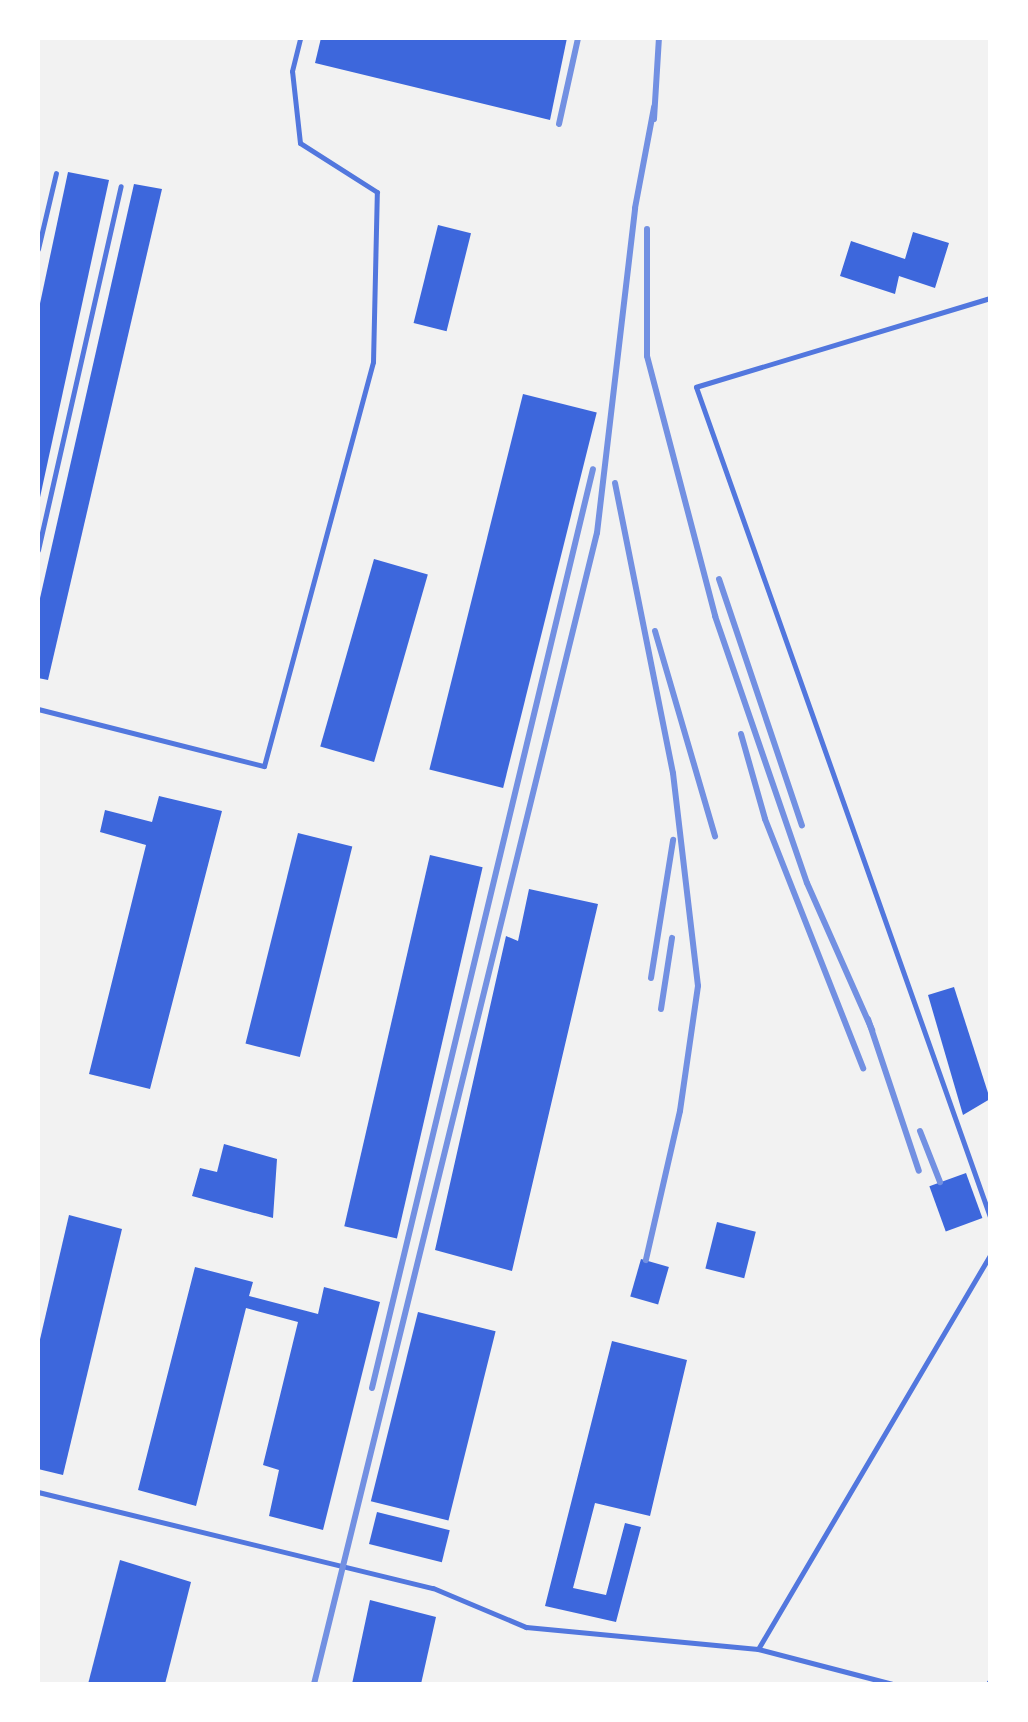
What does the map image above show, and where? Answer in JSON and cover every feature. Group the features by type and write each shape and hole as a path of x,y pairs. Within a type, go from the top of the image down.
{"lane":[{"path":"38,710 264,766 374,362 377,192 300,144 292,71 300,38"},
{"path":"38,249 56,173"},
{"path":"38,550 121,186"},
{"path":"990,298 696,387 990,1217"},
{"path":"758,1649 990,1254"},
{"path":"38,1492 397,1578 526,1627 758,1649 892,1684"}],"building":[{"path":"321,38 567,38 550,120 315,63"},
{"path":"68,172 109,180 39,502 38,313"},
{"path":"134,184 162,189 48,680 38,678 38,607"},
{"path":"438,225 471,233 447,331 414,323"},
{"path":"913,232 949,243 935,288 899,276 895,294 840,276 851,241 905,259"},
{"path":"523,394 597,412 503,788 429,770"},
{"path":"374,559 428,574 374,762 320,746"},
{"path":"159,796 222,811 150,1089 89,1074 146,845 100,832 105,810 152,822"},
{"path":"298,833 352,847 300,1057 246,1044"},
{"path":"430,855 483,867 397,1238 344,1226"},
{"path":"529,889 598,904 512,1271 435,1250 506,936 518,941"},
{"path":"954,987 990,1099 963,1115 928,995"},
{"path":"224,1144 277,1159 273,1218 192,1196 200,1168 217,1172"},
{"path":"966,1173 982,1218 946,1231 929,1186"},
{"path":"69,1215 122,1229 63,1475 38,1469 38,1348"},
{"path":"717,1222 756,1232 744,1278 705,1269"},
{"path":"641,1259 669,1267 658,1304 630,1296"},
{"path":"195,1267 253,1282 249,1296 318,1314 324,1287 380,1302 323,1530 269,1516 279,1470 263,1465 298,1322 246,1308 196,1506 138,1490"},
{"path":"418,1312 496,1331 448,1521 371,1501"},
{"path":"612,1341 687,1360 650,1516 595,1503 573,1588 606,1595 625,1523 641,1527 616,1622 545,1606"},
{"path":"377,1512 450,1530 442,1562 369,1544"},
{"path":"120,1560 191,1582 165,1684 88,1684"},
{"path":"370,1600 436,1617 421,1684 352,1684"}],"railway":[{"path":"559,124 578,38"},
{"path":"654,119 659,38"},
{"path":"314,1684 597,533 635,208 654,107"},
{"path":"647,229 647,356 715,616 807,883 872,1030"},
{"path":"372,1388 593,469"},
{"path":"615,483 673,773 698,986 680,1111 646,1260"},
{"path":"719,579 802,825"},
{"path":"655,631 715,836"},
{"path":"741,734 765,819 863,1068"},
{"path":"651,978 673,840"},
{"path":"661,1009 672,938"},
{"path":"868,1019 919,1171"},
{"path":"920,1131 940,1182"}]}
